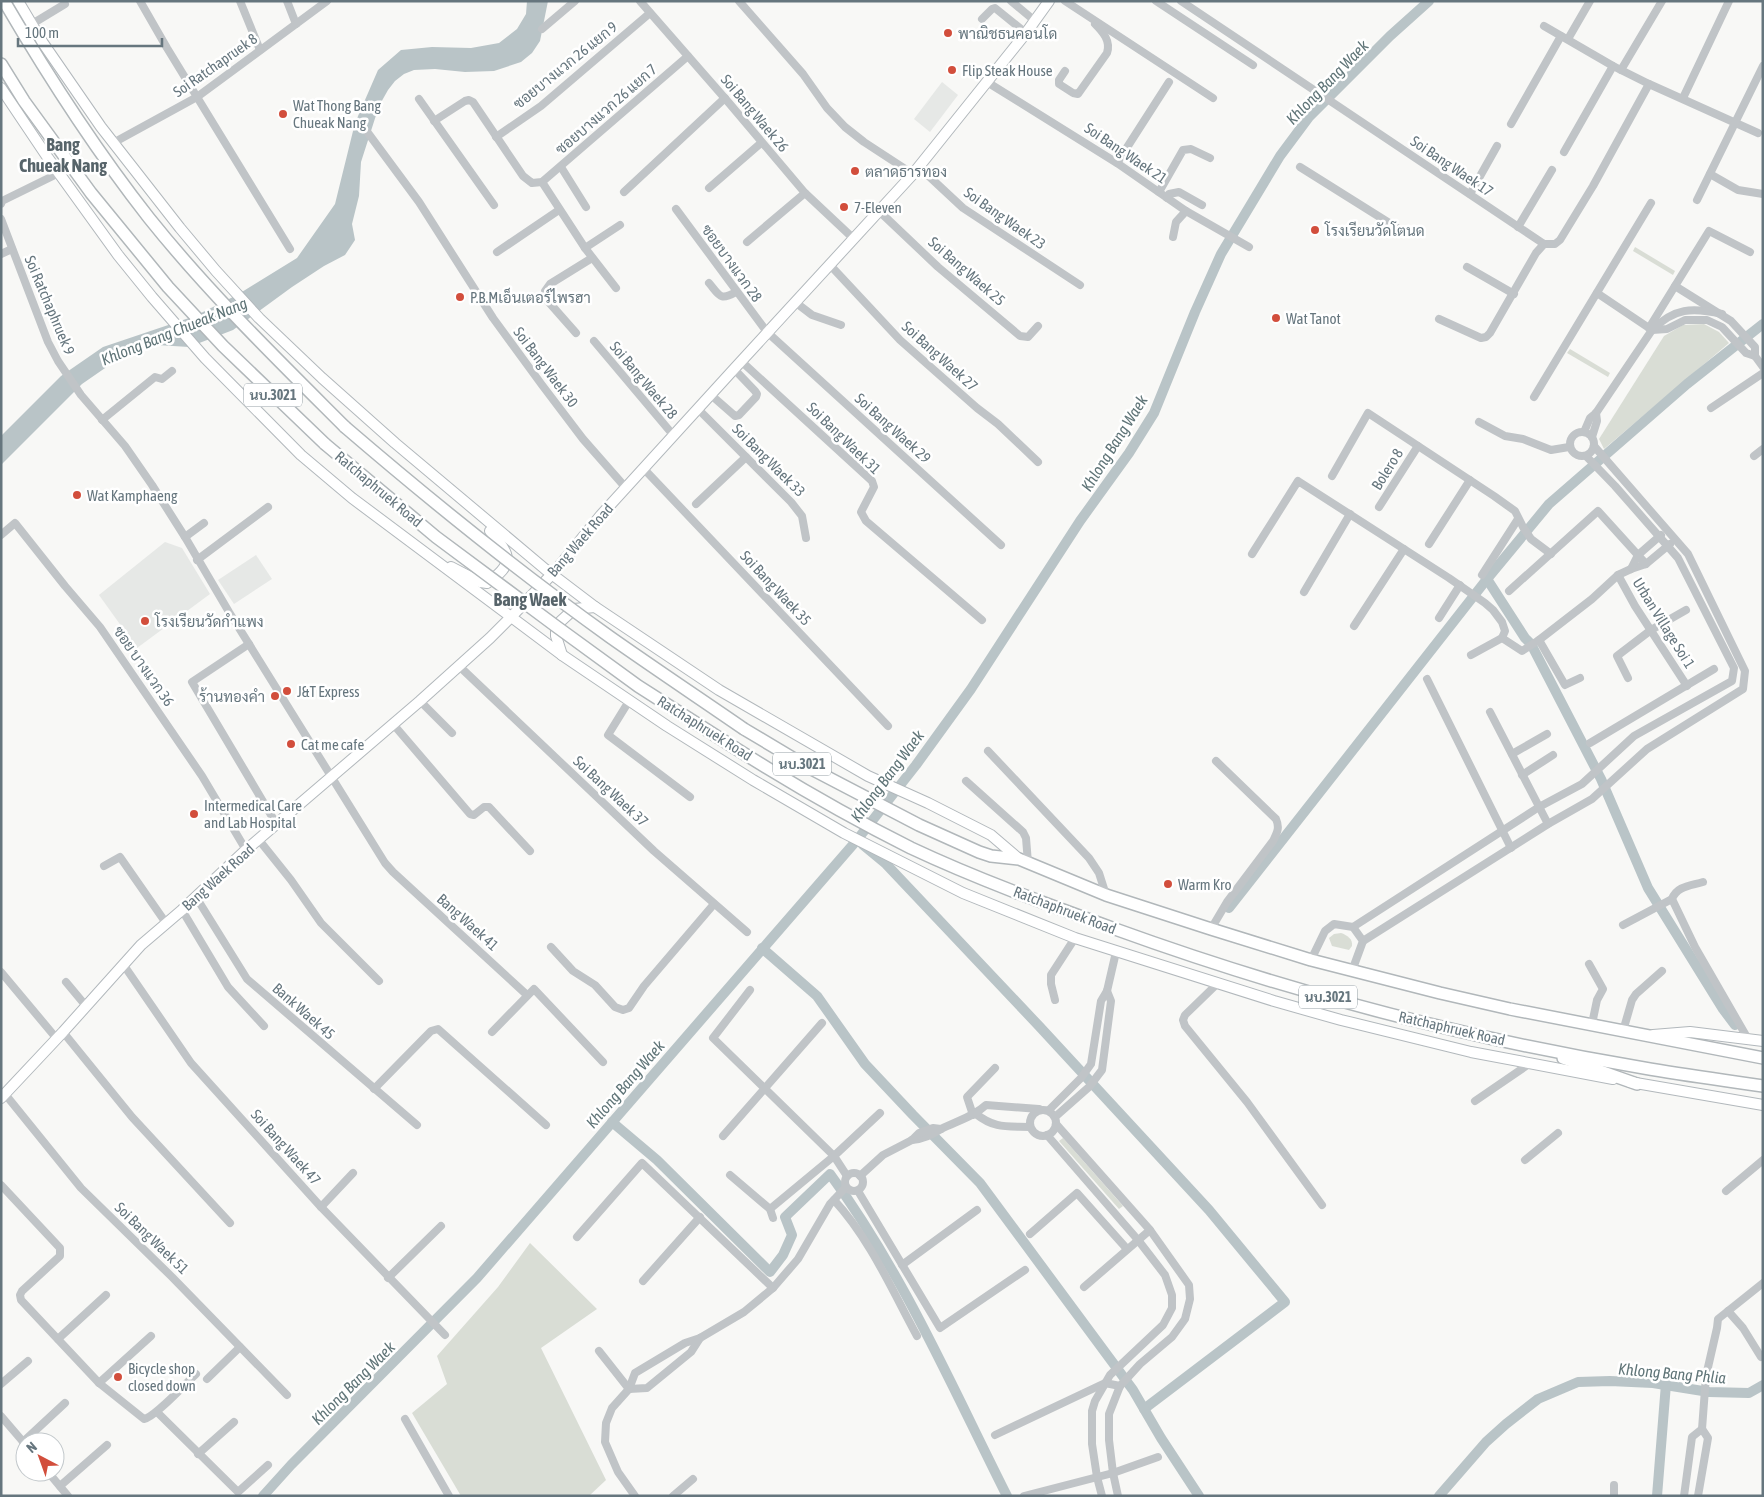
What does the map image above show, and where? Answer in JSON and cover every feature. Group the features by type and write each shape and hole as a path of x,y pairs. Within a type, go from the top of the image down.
{"main road":[{"name":"Ratchaphruek Road","path":"4,1 69,110 150,218 207,286 246,328 345,427 454,518 568,606 744,729 806,766 919,825 991,856 1024,861 1106,895 1210,929 1311,960 1440,993 1763,1058"},
{"name":"Ratchaphruek Road","path":"18,1 43,43 113,143 216,271 259,318 322,378 470,508 595,607 719,690 868,776 928,802 991,834 1024,861"},
{"name":"Bang Waek Road","path":"3,1096 60,1036 123,964 166,923 246,850 420,701 511,617 741,360 916,171 988,82 1049,1"},
{"name":"Ratchaphruek Road","path":"1,64 24,101 86,186 168,287 223,346 325,444 436,536 638,686 812,795 911,847 969,874 1056,908 1204,960 1378,1011 1520,1044 1643,1068 1763,1086"},
{"name":"Ratchaphruek Road","path":"1,88 118,255 152,297 206,358 301,455 352,498 429,556 562,655 628,701 753,780 844,833 963,893 1076,938 1217,984 1341,1020 1426,1042 1529,1064 1763,1105"},
{"path":"429,556 480,582 486,583 498,575 505,567 508,556 502,545 470,508"},
{"path":"562,655 556,636 556,630 561,621 574,609 595,607"},
{"name":"Ratchaphruek Road","path":"1650,1036 1690,1032 1763,1041"},
{"path":"1520,1044 1637,1084"}],"street":[{"path":"140,1 290,249"},
{"path":"240,1 260,50"},
{"path":"287,1 296,24"},
{"name":"Soi Ratchapruek 8","path":"113,143 197,97 328,1"},
{"path":"542,29 575,1"},
{"name":"Soi Bang Waek 26","path":"640,1 805,193 854,239"},
{"name":"Soi Bang Waek 23","path":"739,1 802,74 827,108 845,127 864,142 916,171 963,208 1080,286"},
{"path":"1011,1 1035,21"},
{"path":"1065,1 1214,98"},
{"path":"1156,1 1253,65"},
{"name":"Soi Bang Waek 17","path":"1181,1 1544,244"},
{"path":"1511,124 1565,37 1590,1"},
{"path":"1621,70 1662,1"},
{"path":"1683,98 1730,1"},
{"path":"32,24 65,4"},
{"path":"982,19 995,8 1026,33"},
{"name":"ซอยบางแวก 26 แยก 9","path":"496,137 541,106 650,13"},
{"path":"1065,71 1059,80 1060,84 1078,94 1107,53 1109,48 1107,39 1091,19"},
{"path":"1544,26 1613,66 1758,133"},
{"name":"ซอยบางแวก 26 แยก 7","path":"542,182 688,56"},
{"path":"1564,152 1613,66"},
{"path":"1698,200 1763,66"},
{"name":"Soi Bang Waek 21","path":"988,82 1117,163 1186,211 1249,247"},
{"path":"1117,163 1169,82"},
{"path":"1439,319 1480,338 1486,337 1490,333 1536,253 1544,244 1550,246 1560,240 1593,186 1649,84"},
{"path":"624,192 725,98"},
{"path":"418,99 494,206"},
{"path":"434,121 465,101 473,102 528,181 532,184 542,182 585,248 616,288"},
{"name":"Soi Bang Waek 30","path":"368,132 419,202 493,318 536,378 583,439 626,488"},
{"path":"709,188 761,143"},
{"path":"1470,194 1498,146"},
{"path":"1159,192 1184,150 1191,149 1210,158"},
{"path":"561,167 586,207"},
{"path":"1300,167 1402,231"},
{"path":"1518,227 1552,170"},
{"path":"1,204 59,173"},
{"path":"1710,174 1738,190 1763,194"},
{"path":"1167,198 1169,194 1180,192 1202,204"},
{"path":"747,242 805,193"},
{"path":"1534,397 1651,203"},
{"name":"ซอยบางแวก 28","path":"676,209 767,332"},
{"path":"497,252 559,210"},
{"name":"Soi Bang Waek 25","path":"879,211 938,267 1020,336 1023,338 1028,337 1038,326"},
{"path":"1173,237 1176,222 1186,211"},
{"name":"Soi Ratchaphruek 9","path":"1,219 48,342 58,361 81,396 125,446 185,538 197,560"},
{"path":"585,248 620,225"},
{"path":"1584,432 1590,418 1596,413 1650,329 1709,231 1750,252"},
{"path":"1,244 9,240"},
{"path":"1,254 12,249"},
{"path":"576,333 546,299 545,291 550,284 592,258"},
{"name":"Soi Bang Waek 27","path":"830,265 900,340 977,408 998,424 1038,462"},
{"path":"1467,267 1514,294"},
{"path":"709,282 722,297 725,298 736,292"},
{"path":"1675,286 1731,321 1755,347 1755,356"},
{"path":"1596,293 1650,329 1666,329 1685,320 1707,320 1722,327 1746,353 1755,356 1763,367 1711,408"},
{"path":"795,302 812,315 841,325"},
{"path":"1650,329 1663,320 1681,312 1702,310 1722,314"},
{"name":"Soi Bang Waek 29","path":"767,332 1001,545"},
{"name":"Soi Bang Waek 28","path":"594,341 674,436"},
{"name":"Soi Bang Waek 31","path":"741,360 872,481 874,487 861,512 866,521 982,620"},
{"path":"711,395 735,416 739,415 756,397 755,391 734,369"},
{"path":"102,420 155,377 162,379 172,371"},
{"name":"Soi Bang Waek 33","path":"698,409 798,510 804,522 806,538"},
{"path":"1332,476 1368,413 1515,511 1531,539 1551,554"},
{"path":"1352,971 1363,941 1548,824 1592,799 1647,749 1743,689 1745,671 1688,554 1594,446 1592,437 1597,421 1596,413"},
{"path":"1479,422 1505,436 1524,439 1550,450 1570,447"},
{"path":"1592,437 1584,432 1580,432 1570,439 1570,447 1571,451 1577,456 1586,456 1592,452 1594,446"},
{"name":"Bolero 8","path":"1379,507 1418,446"},
{"path":"1754,456 1763,449"},
{"path":"1311,960 1324,931 1334,924 1353,927 1539,807 1582,784 1634,736 1732,681 1734,668 1678,558 1586,456"},
{"path":"696,504 746,457"},
{"name":"Soi Bang Waek 35","path":"644,468 888,726"},
{"path":"1430,544 1470,480"},
{"path":"1252,554 1298,481 1460,585 1493,610 1502,622 1505,631 1502,638 1471,655"},
{"path":"197,560 268,507"},
{"path":"1509,591 1598,511 1646,564"},
{"path":"1304,592 1350,514"},
{"path":"1482,575 1518,519"},
{"path":"185,538 204,523"},
{"name":"ซอย บางแวก 36","path":"1,535 15,524 90,614 202,776 246,850"},
{"path":"1631,569 1638,555 1667,530"},
{"path":"1502,638 1522,651 1592,599 1618,576 1646,564 1675,539"},
{"path":"1354,626 1404,549"},
{"name":"Bang Waek 41","path":"197,560 385,863 527,995 534,989 602,1062"},
{"name":"Urban Village Soi 1","path":"1618,576 1687,686"},
{"path":"1439,618 1460,585"},
{"path":"1628,678 1617,656 1651,630 1686,610"},
{"path":"1539,640 1565,685 1580,678"},
{"path":"249,644 192,682 277,825"},
{"name":"Soi Bang Waek 37","path":"459,666 654,851 746,932"},
{"path":"1590,743 1714,669"},
{"path":"1427,679 1510,848"},
{"path":"420,701 452,733"},
{"path":"628,701 608,735 690,798"},
{"path":"1490,712 1548,824"},
{"path":"393,724 470,814 474,815 484,807 489,807 530,851"},
{"path":"1512,754 1547,734"},
{"path":"988,751 1089,858 1099,873 1106,895"},
{"path":"1522,775 1553,754"},
{"path":"1210,929 1227,902 1273,841 1279,825 1276,819 1216,762"},
{"path":"966,781 1023,832 1026,838 1024,861"},
{"path":"259,840 291,880 321,923 379,981"},
{"path":"104,866 119,857 122,858 166,923"},
{"path":"1623,925 1672,899 1679,888 1703,882"},
{"name":"Bank Waek 45","path":"196,897 247,979 417,1125"},
{"path":"1672,899 1695,947 1748,1039"},
{"path":"550,946 573,971 595,985 615,1007 623,1010 629,1008 644,986 714,904"},
{"path":"182,910 228,987 264,1026"},
{"path":"1353,927 1363,941"},
{"path":"1055,1000 1050,984 1051,975 1076,938"},
{"path":"860,1176 883,1154 912,1140 921,1140 941,1129 975,1115 986,1106 1048,1110 1081,1078 1091,1064 1101,1001 1107,991 1116,952"},
{"name":"Soi Bang Waek 47","path":"123,964 191,1063 321,1207 445,1335"},
{"path":"1589,964 1603,989 1597,1000 1592,1024"},
{"path":"1623,1031 1632,1000 1636,994 1662,971"},
{"path":"1,972 132,1118 230,1223"},
{"path":"66,982 86,1006"},
{"path":"1217,984 1185,1015 1183,1020 1185,1026 1247,1102 1322,1204"},
{"path":"750,990 713,1038 764,1090 834,1156 847,1176"},
{"path":"1039,1110 1035,1111 1030,1118 1030,1126 1038,1136 1047,1136 1054,1130 1056,1120 1089,1087 1102,1070 1111,1002 1107,991"},
{"path":"492,1032 527,995"},
{"path":"723,1136 822,1023"},
{"path":"374,1089 431,1031 438,1029 546,1125"},
{"path":"1475,1101 1529,1064"},
{"path":"996,1068 967,1097 975,1115 987,1123 995,1125 1030,1126"},
{"name":"Soi Bang Waek 51","path":"3,1096 81,1188 172,1277 287,1395"},
{"path":"1048,1110 1150,1230 1188,1285 1190,1299 1185,1319 1172,1337 1140,1364 1120,1386 1108,1414 1113,1473 1118,1496"},
{"path":"770,1208 834,1156 880,1113"},
{"path":"1525,1160 1558,1134"},
{"path":"1047,1136 1138,1240 1165,1275 1172,1294 1172,1308 1163,1325 1110,1375 1095,1401 1092,1411 1092,1444 1102,1496"},
{"path":"1726,1191 1763,1160"},
{"path":"577,1237 642,1163 773,1288"},
{"path":"321,1207 353,1173"},
{"path":"855,1173 860,1176 863,1184 858,1190 851,1191 846,1187 844,1181 847,1176 855,1173"},
{"path":"730,1174 770,1208 773,1218"},
{"path":"1,1185 60,1248 60,1256 22,1291 20,1295 21,1300 100,1383 141,1418 148,1419 196,1374"},
{"path":"635,1496 618,1472 605,1442 606,1423 612,1408 629,1389 635,1373 685,1342 700,1338 744,1312 773,1288 798,1259 817,1225 834,1200 846,1187"},
{"path":"858,1190 940,1328 1025,1270"},
{"path":"1030,1234 1076,1193 1127,1249"},
{"path":"834,1200 848,1215 882,1269 917,1336"},
{"path":"902,1265 977,1210"},
{"path":"643,1281 700,1217"},
{"path":"388,1278 441,1226"},
{"path":"1084,1288 1150,1230"},
{"path":"1698,1496 1708,1438 1702,1429 1706,1376 1718,1319 1763,1283"},
{"path":"58,1339 106,1296"},
{"path":"1728,1311 1743,1328 1760,1357"},
{"path":"100,1383 151,1336"},
{"path":"629,1389 647,1388 691,1352 700,1338"},
{"path":"207,1379 240,1347"},
{"path":"599,1351 629,1389"},
{"path":"1,1384 28,1360"},
{"path":"653,1361 663,1375"},
{"path":"996,1436 1105,1382 1120,1386"},
{"path":"35,1432 65,1403"},
{"path":"157,1412 238,1492 268,1465"},
{"path":"1,1416 15,1432"},
{"path":"405,1419 449,1496"},
{"path":"198,1454 234,1422"},
{"path":"1684,1496 1692,1437 1702,1429"},
{"path":"60,1486 107,1445"},
{"path":"1024,1496 1113,1473 1158,1457"},
{"path":"673,1496 694,1479"},
{"path":"57,1482 68,1496"},
{"path":"1614,1484 1614,1496"}],"shaded area":[{"path":"942,82 958,95 930,132 914,119"},
{"path":"1635,247 1675,271 1673,275 1633,251"},
{"path":"1704,324 1719,332 1729,343 1604,449 1599,439 1664,336 1683,325"},
{"path":"1570,349 1610,373 1608,377 1567,353"},
{"name":"โรงเรียนวัดกำแพง","path":"165,542 182,548 210,594 137,648 99,595"},
{"path":"256,555 272,579 234,604 218,580"},
{"path":"1341,933 1352,941 1352,946 1349,950 1332,946 1329,938 1334,934"},
{"path":"1063,1138 1123,1206 1119,1209 1059,1141"},
{"path":"530,1243 597,1309 541,1348 606,1480 589,1496 461,1496 412,1413 447,1384 437,1356 498,1287"}],"water":[{"name":"Khlong Bang Chueak Nang","path":"527,1 548,1 540,41 532,53 521,62 494,71 414,70 404,74 388,90 379,106 361,162 359,196 352,224 355,240 345,255 292,287 233,330 189,347 157,345 136,352 108,366 82,384 1,465 1,436 61,376 103,347 195,316 237,295 297,258 335,204 355,123 378,70 401,50 432,47 471,48 499,43 517,29 526,14"}],"waterway":[{"name":"Khlong Bang Waek","path":"263,1496 291,1465 477,1278 857,840 916,765 971,689 1080,521 1129,453 1154,413 1221,254 1280,156 1309,117 1390,36 1429,1"},
{"path":"1229,908 1487,579 1549,504 1687,384 1763,324"},
{"path":"1487,579 1525,638 1531,644 1601,779 1648,888 1723,1009 1735,1025"},
{"path":"863,845 886,864 1209,1210 1285,1302 1144,1409"},
{"path":"762,948 817,996 865,1064 980,1183 1133,1390 1161,1438 1199,1496"},
{"path":"612,1122 657,1160 770,1272 783,1255 792,1235 785,1217 830,1174 881,1251 904,1291 1007,1496"},
{"name":"Khlong Bang Phlia","path":"1439,1496 1486,1442 1506,1424 1538,1399 1578,1382 1653,1383 1709,1392 1749,1393 1763,1385"},
{"path":"1657,1496 1666,1384"}],"place":[{"name":"พาณิชธนคอนโด","path":"948,33"},
{"name":"Flip Steak House","path":"952,70"},
{"name":"Wat Thong Bang Chueak Nang","path":"283,114"},
{"name":"ตลาดธารทอง","path":"855,171"},
{"name":"7-Eleven","path":"844,207"},
{"name":"โรงเรียนวัดโตนด","path":"1315,230"},
{"name":"P.B.Mเอ็นเตอร์ไพรฮา","path":"460,297"},
{"name":"Wat Tanot","path":"1276,318"},
{"name":"Wat Kamphaeng","path":"77,495"},
{"name":"โรงเรียนวัดกำแพง","path":"145,621"},
{"name":"J&T Express","path":"287,691"},
{"name":"ร้านทองคำ","path":"275,696"},
{"name":"Cat me cafe","path":"291,744"},
{"name":"Intermedical Care and Lab Hospital","path":"194,814"},
{"name":"Warm Kro","path":"1168,884"},
{"name":"Bicycle shop closed down","path":"118,1377"}],"district":[{"name":"Bang Chueak Nang","path":"63,154"},
{"name":"Bang Waek","path":"530,599"}]}
